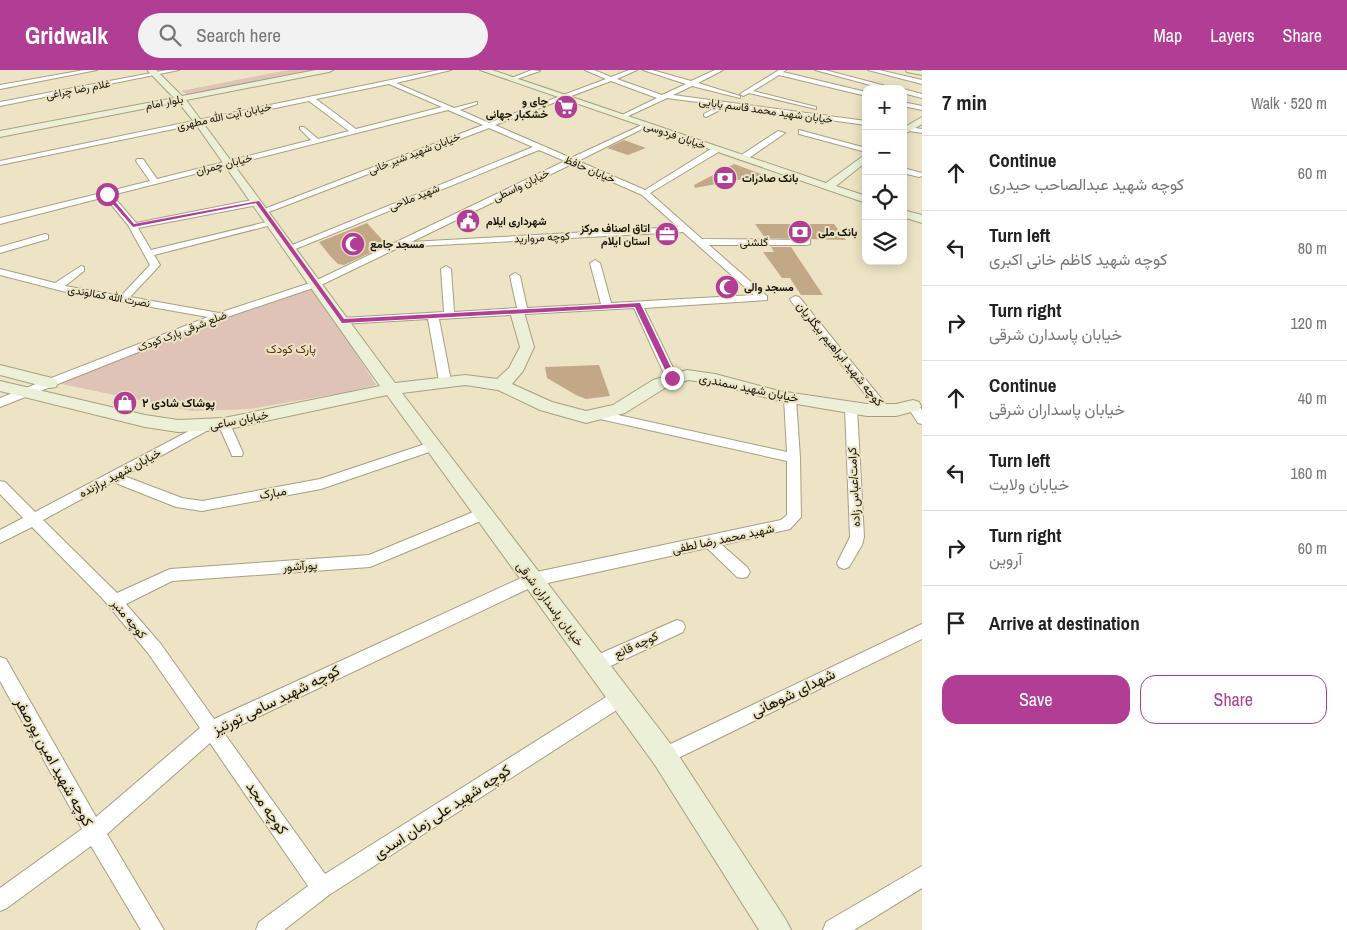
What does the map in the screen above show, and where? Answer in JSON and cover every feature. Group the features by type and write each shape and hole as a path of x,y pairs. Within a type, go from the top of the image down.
{"street":[{"path":"0,80 55,70"},
{"path":"0,87 89,70 99,85"},
{"name":"غلام رضا چراغی","path":"1,103 99,85 153,72 176,70"},
{"name":"بلوار امام","path":"0,134 283,70"},
{"name":"بلوار امام","path":"107,103 176,95 329,70"},
{"name":"خیابان آیت الله مطهری","path":"0,162 448,70"},
{"name":"خیابان فردوسی","path":"484,70 862,199"},
{"path":"512,79 538,71 535,70"},
{"name":"خیابان شهید محمد قاسم بابایی","path":"588,70 665,97 733,101 771,110 862,122"},
{"name":"خیابان شهید شیر خانی","path":"133,226 260,206 489,125 634,70"},
{"path":"646,70 693,84 733,101"},
{"path":"622,117 720,70"},
{"path":"818,70 878,85"},
{"path":"871,70 922,82"},
{"path":"910,70 922,73"},
{"path":"706,115 733,101 781,71 862,93"},
{"name":"خیابان پاسداران شرقی","path":"153,72 198,121 391,390 664,756 776,930"},
{"path":"673,78 682,74"},
{"name":"خیابان حافظ","path":"390,82 644,193 702,242 763,298 638,305"},
{"path":"747,92 845,116 852,121"},
{"path":"907,92 922,96"},
{"path":"310,98 354,131"},
{"name":"خیابان چمران","path":"0,220 316,140 475,103"},
{"path":"907,105 922,108"},
{"path":"767,118 771,110"},
{"path":"907,129 922,120"},
{"name":"خیابان واسطی","path":"316,284 646,125"},
{"path":"302,128 316,140"},
{"path":"907,130 922,131"},
{"path":"802,132 862,156"},
{"path":"743,158 782,133"},
{"name":"شهید ملاحی","path":"290,248 539,146"},
{"path":"644,193 717,149"},
{"path":"828,187 862,159"},
{"path":"140,161 154,181"},
{"path":"907,171 919,175"},
{"path":"107,194 133,226 150,253 155,265 123,299"},
{"path":"907,214 922,219"},
{"path":"150,253 271,224"},
{"name":"کوچه مروارید","path":"397,245 687,230"},
{"path":"0,250 45,237"},
{"name":"گلشنی","path":"702,242 807,242"},
{"path":"595,263 607,306"},
{"path":"58,286 81,269"},
{"path":"446,269 448,315"},
{"name":"نصرت الله کمالوندی","path":"0,272 123,299 220,316"},
{"path":"502,385 515,371 528,347 515,276"},
{"name":"ضلع شرقی پارک کودک","path":"0,403 220,316 316,284"},
{"name":"کوچه شهید ابراهیم بیگلریان","path":"795,299 884,410"},
{"path":"342,321 638,305 672,378"},
{"path":"433,316 445,382"},
{"path":"0,370 50,384"},
{"name":"خیابان شهید سمندری","path":"391,390 445,382 483,381 502,385 546,406 586,417 600,416 619,410 659,384 672,378 687,375 715,379 790,398 851,408 918,413"},
{"name":"خیابان ساعی","path":"0,386 145,421 178,426 224,424 391,390"},
{"name":"شهید محمد رضا لطفی","path":"532,580 785,525 794,517 794,458 790,398"},
{"name":"کرامت/عباس زاده","path":"844,563 855,545 857,537 851,408"},
{"path":"600,416 794,458"},
{"path":"224,424 237,453"},
{"name":"خیابان شهید برازنده","path":"0,537 206,426"},
{"name":"مبارک","path":"113,477 181,503 202,506 321,484 433,446"},
{"name":"کوچه منبر","path":"0,486 114,602 154,648 200,715 212,729"},
{"name":"پورآشور","path":"114,602 170,575 370,562 483,514"},
{"path":"710,542 742,572"},
{"name":"کوچه شهید سامی تورتیز","path":"0,902 94,832 212,729 532,580"},
{"name":"کوچه قانع","path":"596,664 677,627"},
{"name":"شهدای شوهانی","path":"664,756 922,631"},
{"name":"کوچه شهید امین پورصفر","path":"0,665 94,832"},
{"name":"کوچه شهید علی زمان اسدی","path":"267,930 322,888 620,698"},
{"name":"کوچه مجد","path":"212,729 322,888"},
{"path":"94,832 153,930"},
{"path":"834,930 922,876"}],"green space":[{"path":"288,70 319,70 188,95 181,91"},
{"name":"پارک کودک","path":"314,286 376,385 250,409 191,411 57,383 221,317"}],"building":[{"path":"624,140 646,148 628,155 607,148"},
{"name":"بانک صادرات","path":"734,164 764,175 695,188 694,185"},
{"name":"مسجد جامع","path":"367,223 387,245 344,265 338,264 319,242"},
{"name":"بانک ملی","path":"755,224 834,224 846,240 765,238"},
{"path":"771,247 791,247 823,295 801,295 790,278 782,278 763,252 774,252"},
{"path":"599,365 610,396 586,399 547,378 545,367"}],"place":[{"name":"چای و خشکبار جهانی","path":"566,107"},
{"name":"بانک صادرات","path":"725,178"},
{"name":"شهرداری ایلام","path":"468,221"},
{"name":"بانک ملی","path":"800,232"},
{"name":"اتاق اصناف مرکز استان ایلام","path":"667,234"},
{"name":"مسجد جامع","path":"353,244"},
{"name":"مسجد والی","path":"727,287"},
{"name":"پوشاک شادی ۲","path":"125,403"}],"route":[{"path":"107,194 133,226 257,202 342,321 638,305 672,378"}]}
